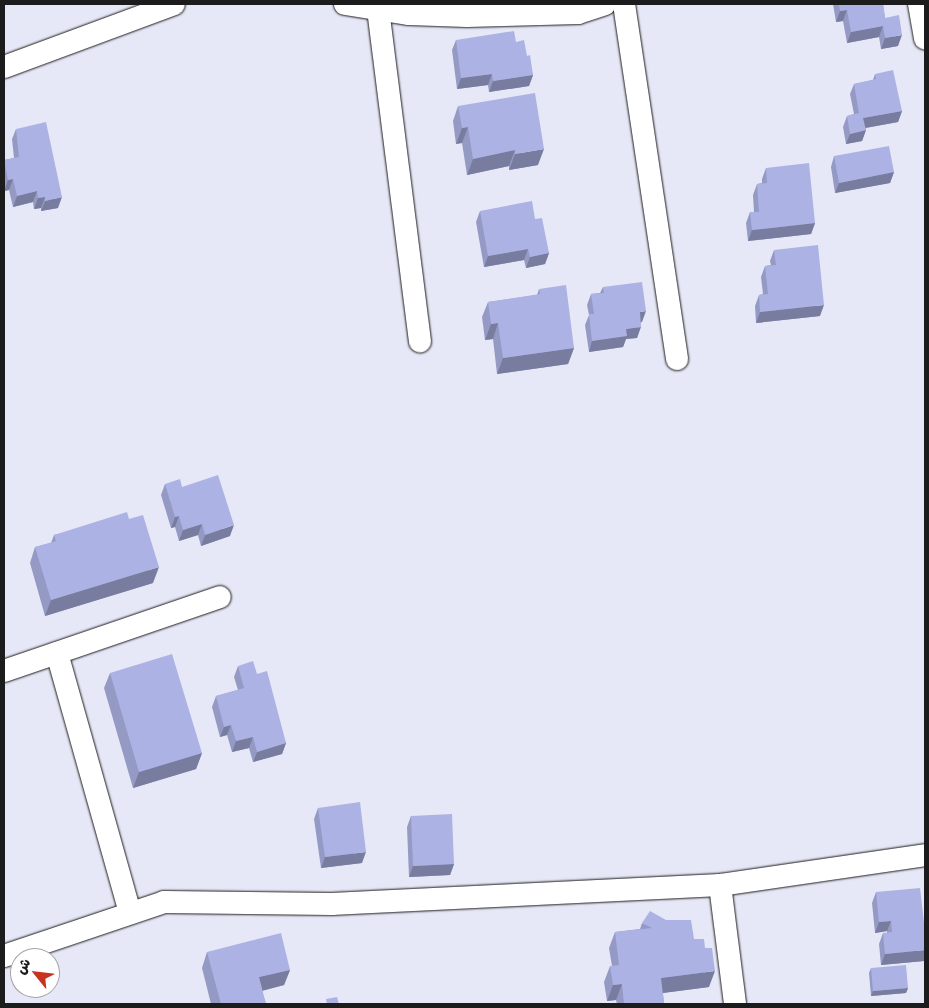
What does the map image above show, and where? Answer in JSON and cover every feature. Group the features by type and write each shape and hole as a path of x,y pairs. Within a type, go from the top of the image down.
{"street":[{"path":"4,68 174,4"},
{"path":"345,4 409,14 468,16 578,13 605,4"},
{"path":"624,4 677,360"},
{"path":"919,4 925,38"},
{"path":"378,9 420,341"},
{"path":"4,671 220,597"},
{"path":"57,653 130,913"},
{"path":"4,956 164,902 332,904 720,885 925,855"},
{"path":"720,885 734,1004"}],"building":[{"path":"839,4 883,4 885,18 899,15 902,35 885,38 883,26 851,32 847,10 840,11"},
{"path":"514,31 516,42 524,40 527,56 530,55 533,75 493,81 492,74 461,78 456,40"},
{"path":"893,70 902,111 863,118 866,130 850,134 847,116 859,113 854,84 876,79 875,74"},
{"path":"535,93 544,149 515,154 515,150 473,159 468,127 462,128 458,106"},
{"path":"46,122 62,197 45,201 45,197 38,198 37,191 17,196 13,179 8,180 4,160 19,157 16,129"},
{"path":"889,146 894,172 839,183 834,156"},
{"path":"809,163 815,223 752,230 750,212 759,212 757,184 767,183 766,168"},
{"path":"532,201 535,219 542,218 549,253 530,257 528,249 488,256 480,211"},
{"path":"818,245 824,305 760,312 759,295 768,294 765,266 776,265 774,250"},
{"path":"642,282 646,311 640,312 641,327 626,329 627,336 592,341 589,314 594,314 591,294 604,293 603,287"},
{"path":"566,285 574,348 503,358 498,323 491,324 488,302 540,294 539,289"},
{"path":"218,475 234,525 205,535 202,524 183,530 179,516 175,517 165,484 180,479 182,487"},
{"path":"127,512 129,519 143,515 159,567 51,600 35,547 56,541 54,535"},
{"path":"172,654 202,753 139,772 110,673"},
{"path":"253,661 257,674 267,671 286,743 257,752 253,737 236,741 231,725 224,727 216,696 244,688 238,666"},
{"path":"360,802 366,852 325,857 318,808"},
{"path":"452,814 454,864 413,866 411,816"},
{"path":"920,888 925,931 925,950 885,954 883,933 892,932 891,921 879,922 876,892"},
{"path":"650,911 666,920 691,920 694,939 704,939 705,948 712,948 715,971 661,978 664,1004 624,1004 622,984 613,985 610,966 619,965 615,932 652,928 642,923"},
{"path":"281,933 290,970 259,977 266,1004 221,1004 207,952"},
{"path":"906,965 908,988 873,991 871,968"},
{"path":"337,997 339,1004 327,1004 326,999"}]}
